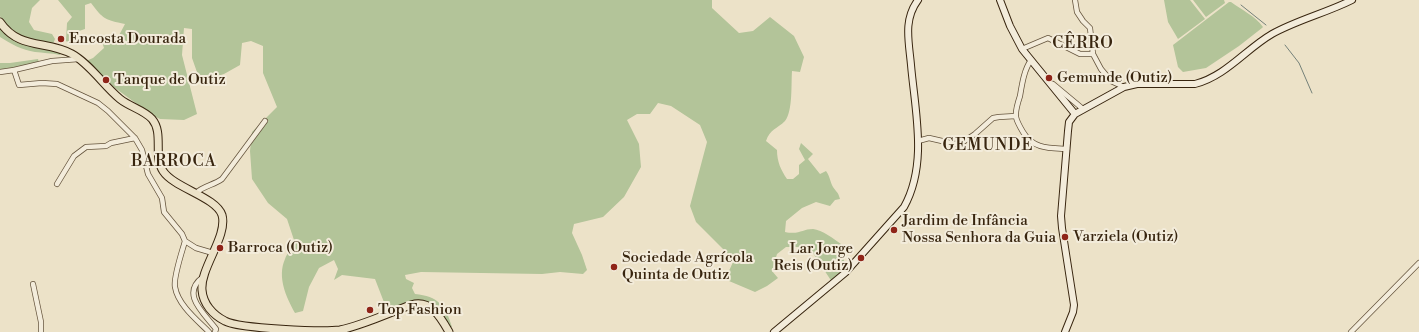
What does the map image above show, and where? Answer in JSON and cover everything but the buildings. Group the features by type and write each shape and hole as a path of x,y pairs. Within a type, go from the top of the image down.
{"main road":[{"path":"0,22 8,32 19,39 64,51 79,59 119,98 152,119 157,131 162,170 176,182 214,205 222,214 222,226 203,277 202,290 207,305 218,317 232,324 279,329 337,331 411,305 418,304 426,305 434,310 449,332"}],"street":[{"path":"774,332 845,273 904,207 911,195 919,153 907,29 913,7 918,0"},
{"path":"1000,0 1010,26 1022,49 1075,114"},
{"path":"1074,0 1077,12 1090,28 1093,54 1101,69 1111,81 1124,87"},
{"path":"1065,332 1073,312 1074,305 1061,216 1069,122 1075,114 1124,87 1137,84 1196,84 1206,81 1217,75 1272,34 1352,0"},
{"path":"1022,49 1048,38 1080,54 1093,54"},
{"path":"0,72 52,61 79,59"},
{"path":"1031,60 1022,82 1016,116 1025,136 1031,142 1052,149 1067,149"},
{"path":"14,70 19,85 42,83 57,84 98,103 108,110 135,138 142,150 148,174 162,198 164,212 186,241 196,248 213,253"},
{"path":"1048,82 1051,82 1083,109"},
{"path":"918,141 929,138 955,144 963,142 975,134 993,118 999,116 1016,116"},
{"path":"196,193 198,190 217,183 222,179 266,121"},
{"path":"57,184 74,156 86,147 106,146 111,143 135,138"},
{"path":"186,241 174,287 178,297 184,305 209,332"},
{"path":"1351,332 1419,263"},
{"path":"203,277 194,286 193,294 195,301 216,329 215,332"},
{"path":"33,284 42,322 41,332"}],"green space":[{"path":"0,0 40,0 32,8 29,22 34,30 52,34 55,39 53,44 22,37 9,29 0,16"},
{"path":"58,0 712,0 712,8 739,33 753,31 770,17 794,36 804,57 800,72 792,71 791,97 788,117 772,132 766,141 777,150 780,166 787,179 793,179 799,174 799,165 805,160 799,149 801,143 813,154 808,159 820,174 826,171 840,199 835,200 830,206 816,202 802,208 786,221 785,232 794,233 813,229 828,235 841,244 843,258 847,268 832,282 809,247 786,247 777,254 772,271 778,278 767,286 755,292 729,281 728,273 734,260 696,222 690,206 707,142 700,125 671,106 658,103 650,114 637,114 627,120 639,144 641,167 624,197 603,217 574,224 572,233 587,270 583,274 560,272 542,274 421,272 405,275 406,279 414,283 412,288 415,294 430,297 440,303 450,320 452,327 449,327 437,307 424,301 387,310 375,279 342,275 334,280 338,269 334,260 319,268 309,287 303,311 295,313 286,294 282,280 282,273 286,257 295,243 287,219 268,203 252,179 250,151 252,132 277,107 263,73 263,46 251,41 242,43 240,65 224,74 208,79 198,75 192,58 192,29 184,28 182,55 197,114 184,120 160,119 152,115 115,88 86,61 93,58 104,48 100,36 116,41 125,24 105,18 91,3 85,5 85,29 79,31 69,43 66,41 67,23 72,17"},
{"path":"1164,0 1190,0 1205,19 1178,39 1168,22"},
{"path":"1193,0 1224,0 1225,3 1206,17"},
{"path":"1229,2 1252,16 1263,27 1239,46 1206,68 1183,72 1178,67 1173,45"},
{"path":"0,27 13,39 21,43 61,52 60,55 26,50 8,42 0,37"},
{"path":"38,59 39,62 11,69 0,70 0,63"}],"waterway":[{"path":"1241,5 1266,25"},
{"path":"1285,45 1299,63 1312,93"}],"place":[{"name":"Encosta Dourada","path":"61,39"},
{"name":"Gemunde (Outiz)","path":"1049,78"},
{"name":"Tanque de Outiz","path":"106,80"},
{"name":"Jardim de Infância Nossa Senhora da Guia","path":"894,230"},
{"name":"Varziela (Outiz)","path":"1065,237"},
{"name":"Barroca (Outiz)","path":"220,248"},
{"name":"Lar Jorge Reis (Outiz)","path":"861,258"},
{"name":"Sociedade Agrícola Quinta de Outiz","path":"614,267"},
{"name":"Top Fashion","path":"370,310"}],"district":[{"name":"CÊRRO","path":"1083,44"},
{"name":"GEMUNDE","path":"988,146"},
{"name":"BARROCA","path":"174,162"}]}
